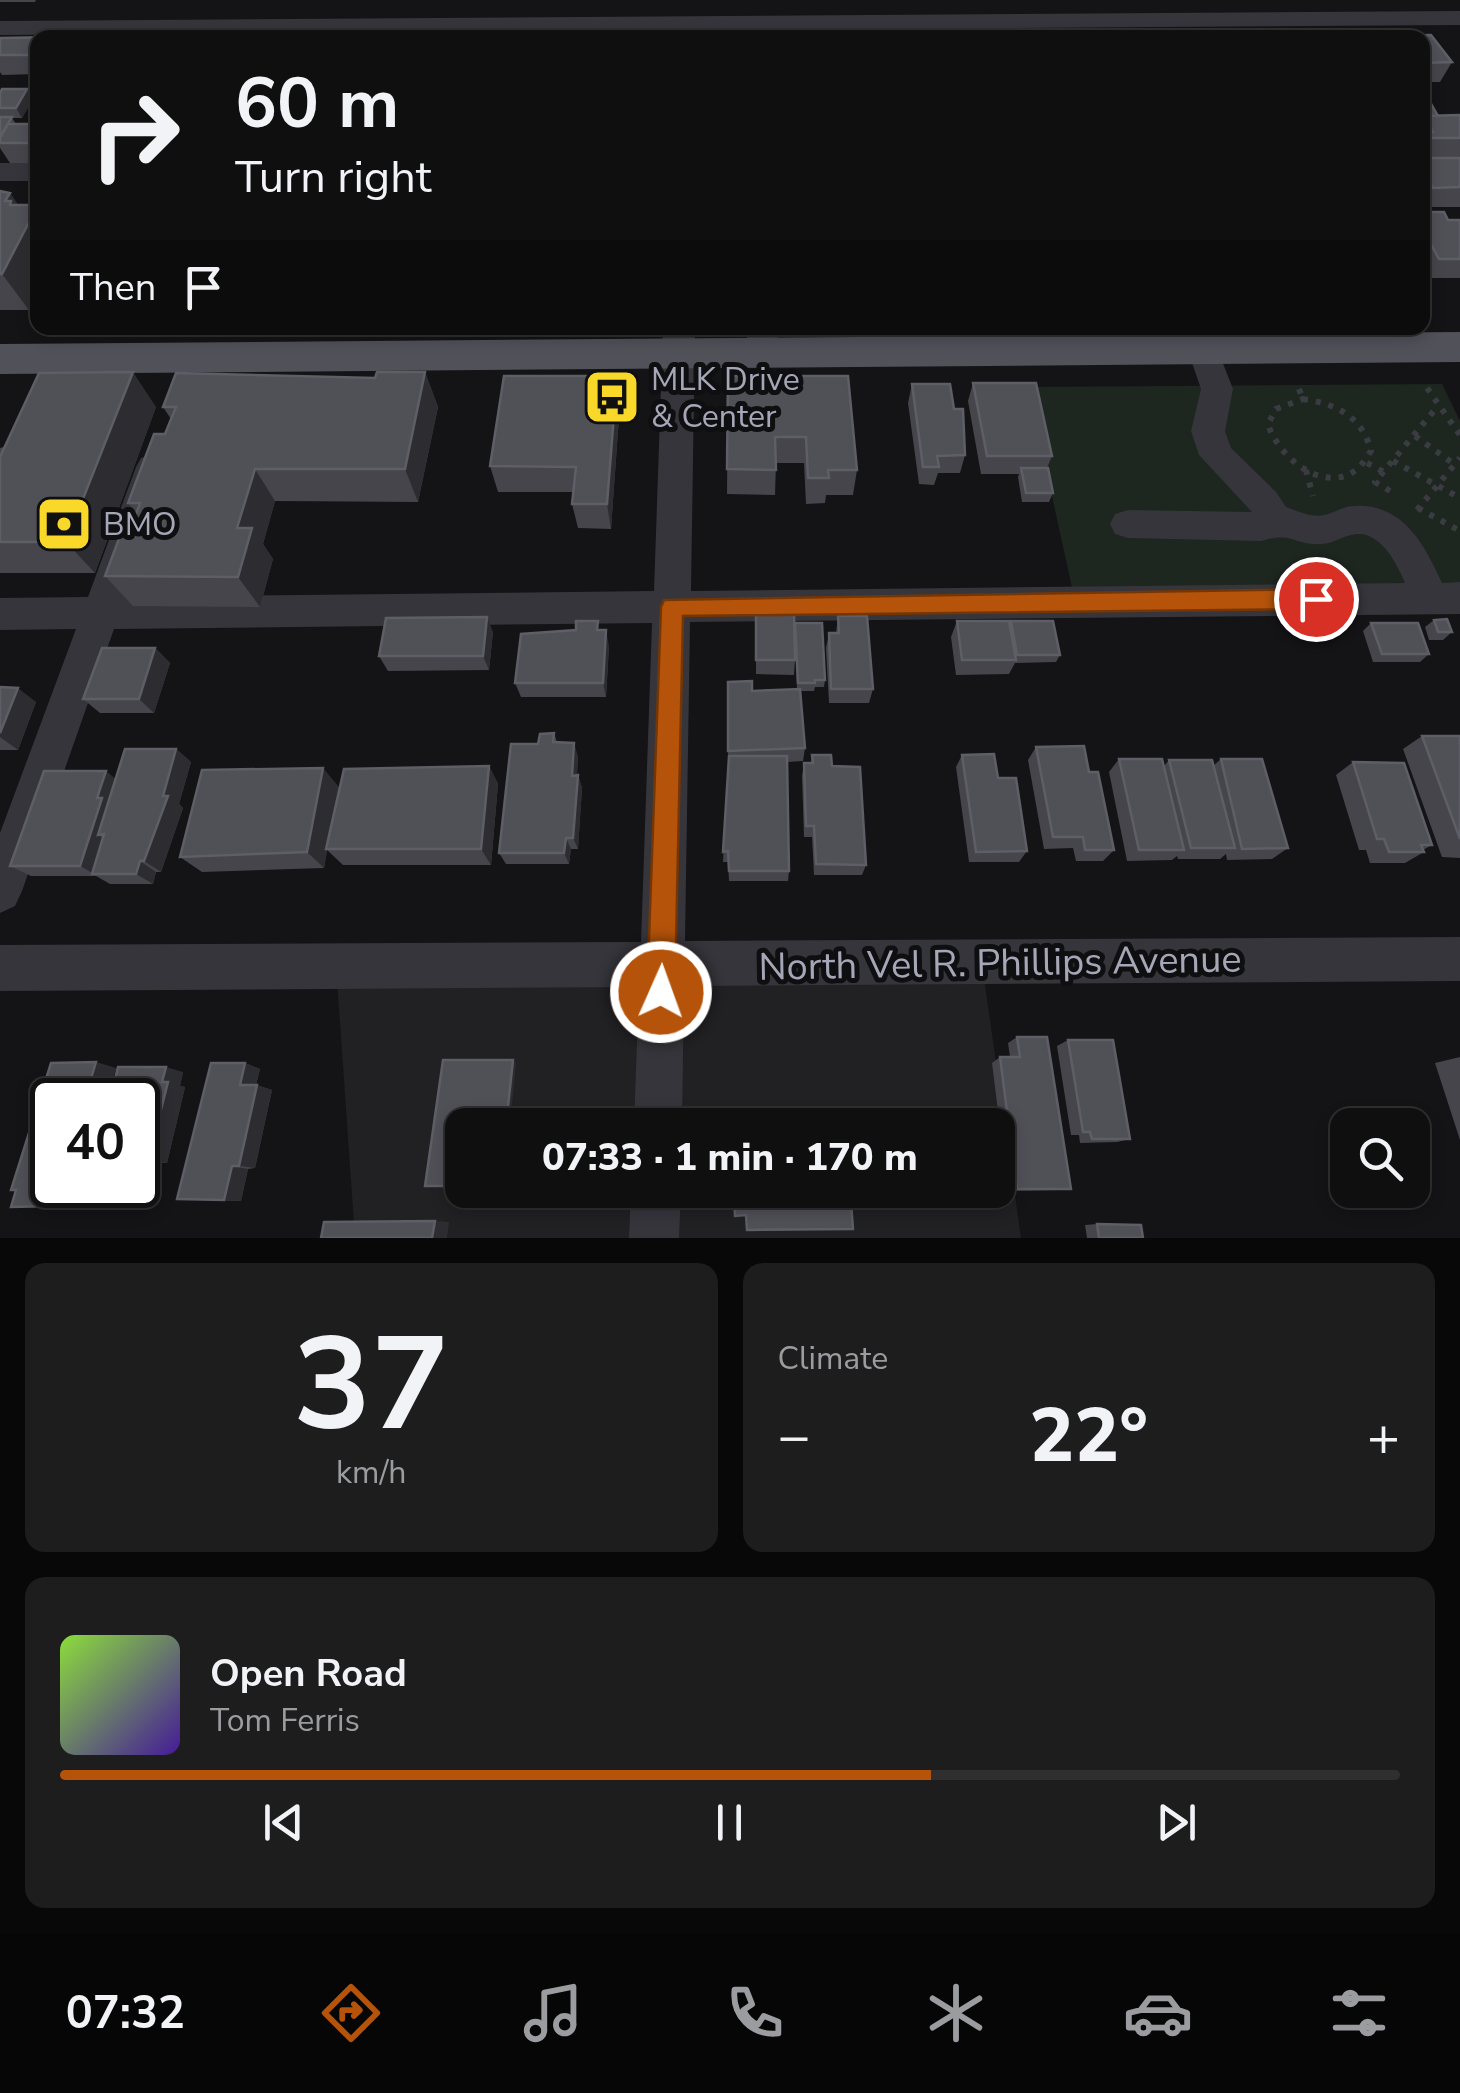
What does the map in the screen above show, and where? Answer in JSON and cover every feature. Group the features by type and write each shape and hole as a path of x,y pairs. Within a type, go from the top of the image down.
{"main road":[{"path":"0,358 59,371 194,357 679,341 875,341 1204,351 1460,348"}],"street":[{"path":"0,28 496,21 1446,19"},
{"path":"0,172 30,172"},
{"path":"658,1108 679,341"},
{"path":"1204,351 1217,390 1208,430 1216,455 1264,502 1274,518 1325,530 1348,520 1406,519 1408,551 1445,598"},
{"path":"180,396 194,357"},
{"path":"0,891 166,432"},
{"path":"1128,524 1261,527 1274,518"},
{"path":"0,614 1445,598"},
{"name":"North Vel R. Phillips Avenue","path":"0,968 1460,959"},
{"path":"654,1238 655,1208"}],"path":[{"path":"1427,388 1437,407 1451,416 1460,435"},
{"path":"1299,389 1303,399"},
{"path":"1303,399 1335,406 1362,426 1371,452 1366,463 1356,471 1323,475 1306,470 1278,451 1267,427 1270,416 1277,407 1303,399"},
{"path":"1437,407 1375,482 1406,519 1460,531"},
{"path":"1406,519 1457,461 1415,436"},
{"path":"1393,461 1460,498"},
{"path":"1366,463 1384,472"}],"shaded area":[{"path":"1442,384 1460,421 1460,589 1073,592 1028,387"},
{"path":"982,964 1002,1108 445,1108 445,1208 1015,1208 1015,1196 1021,1238 355,1238 336,965"}],"building":[{"path":"1431,35 1452,62 1430,63"},
{"path":"30,37 30,55 0,55 0,38"},
{"path":"2,89 27,89 16,108 0,108"},
{"path":"1460,115 1460,138 1431,138 1430,116"},
{"path":"0,117 12,117 0,137"},
{"path":"8,124 30,124 30,143 0,143"},
{"path":"1430,158 1460,158 1460,187 1433,188"},
{"path":"0,191 10,193 5,201 11,201 10,205 30,205 30,220 0,274"},
{"path":"1430,212 1444,212 1448,220 1460,220 1460,259 1439,259 1430,243"},
{"path":"133,372 66,542 0,542 0,457 39,373"},
{"path":"377,372 425,372 405,469 255,469 237,528 252,528 238,577 105,576 120,536 128,536 140,503 128,503 154,434 165,434 176,407 163,407 176,373 375,378"},
{"path":"504,376 617,376 607,504 572,504 576,467 490,466"},
{"path":"728,376 848,376 857,470 828,470 829,478 808,478 806,437 775,437 776,470 727,469"},
{"path":"973,383 1036,383 1052,456 987,456"},
{"path":"912,384 950,384 954,409 963,409 965,455 937,456 939,467 923,467"},
{"path":"1021,468 1048,468 1053,493 1026,493"},
{"path":"756,611 794,612 795,660 756,660"},
{"path":"838,616 867,616 873,689 831,689 829,633 839,633"},
{"path":"487,617 483,656 379,656 386,618"},
{"path":"1447,619 1452,632 1438,632 1434,620"},
{"path":"576,621 598,621 597,630 606,630 603,683 515,683 521,634 576,630"},
{"path":"957,621 1009,621 1016,660 962,660"},
{"path":"1011,621 1053,621 1060,655 1017,655"},
{"path":"795,623 822,623 825,680 798,683"},
{"path":"1371,623 1418,623 1429,654 1382,654"},
{"path":"102,648 155,648 139,699 83,699"},
{"path":"752,681 752,691 800,689 805,748 728,751 728,682"},
{"path":"0,687 18,688 0,733"},
{"path":"554,733 553,742 574,743 572,776 578,775 573,838 566,838 564,853 499,853 511,744 538,744 540,734"},
{"path":"1422,736 1460,736 1460,839"},
{"path":"1084,746 1089,772 1098,772 1114,850 1085,850 1083,837 1053,837 1036,747"},
{"path":"125,749 176,749 163,796 168,796 136,874 92,874 104,834 98,835"},
{"path":"994,754 998,778 1016,778 1027,851 976,852 962,755"},
{"path":"812,755 831,755 832,766 860,767 866,865 816,864 814,826 806,826 804,763 813,763"},
{"path":"729,756 787,756 789,871 729,871 728,851 723,852"},
{"path":"1119,759 1162,759 1184,850 1139,850"},
{"path":"1221,759 1262,759 1288,848 1242,849"},
{"path":"1169,760 1212,760 1235,848 1191,848"},
{"path":"1353,762 1404,763 1432,845 1421,845 1424,852 1389,852 1384,839 1377,839"},
{"path":"489,766 481,849 326,849 344,769"},
{"path":"323,768 307,852 180,857 202,770"},
{"path":"44,771 106,771 97,798 102,798 80,866 10,866"},
{"path":"1017,1037 1047,1037 1071,1189 1017,1189 1015,1108 1007,1108 1000,1057 1020,1057"},
{"path":"1068,1040 1113,1040 1130,1139 1092,1139 1090,1132 1083,1132"},
{"path":"443,1060 513,1060 508,1108 445,1108 445,1186 425,1186"},
{"path":"96,1062 91,1078 46,1078 51,1063"},
{"path":"211,1063 245,1063 240,1085 257,1085 239,1166 232,1166 224,1200 177,1199"},
{"path":"118,1067 166,1067 162,1082 168,1082 160,1114 160,1078 115,1078"},
{"path":"30,1130 30,1207 11,1207 16,1190 11,1190"},
{"path":"735,1208 851,1208 853,1229 747,1230 746,1215 735,1216"},
{"path":"435,1221 432,1238 321,1238 324,1222"},
{"path":"1097,1224 1141,1225 1143,1238 1099,1238"}],"place":[{"name":"MLK Drive & Center","path":"612,397"},
{"name":"BMO","path":"64,524"}],"route":[{"path":"661,992 672,607 1316,599"}]}
